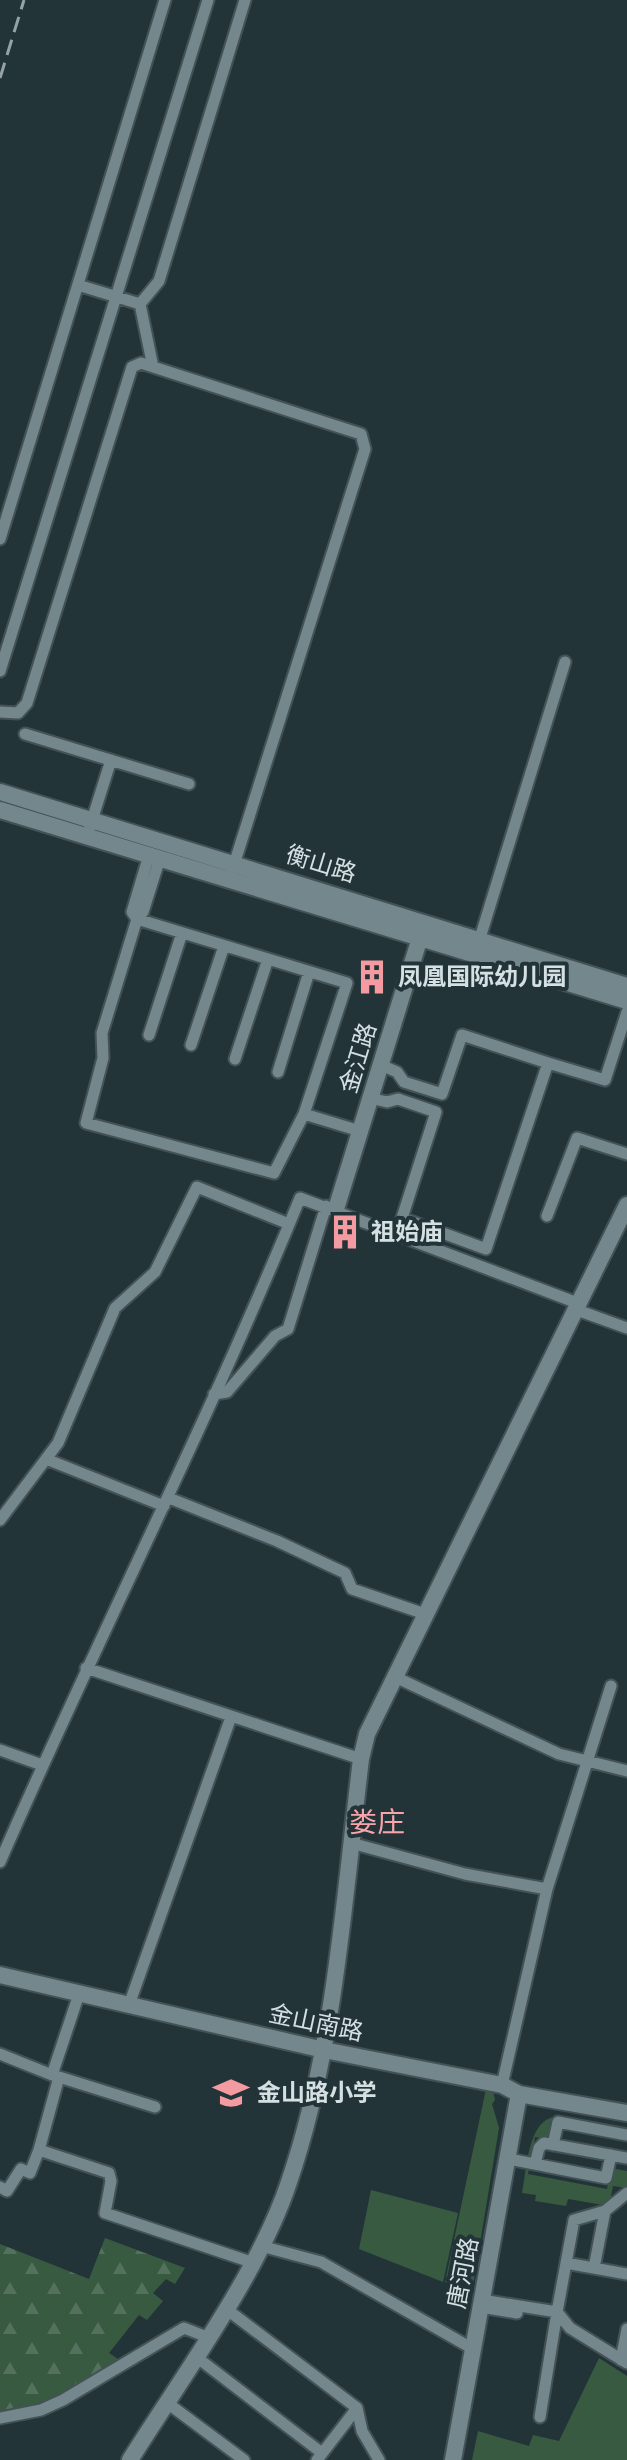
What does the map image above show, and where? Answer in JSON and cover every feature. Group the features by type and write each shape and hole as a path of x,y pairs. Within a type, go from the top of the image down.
{"street":[{"path":"0,539 165,0"},
{"path":"0,671 208,0"},
{"path":"140,304 159,281 245,0"},
{"path":"78,285 140,304"},
{"path":"140,304 153,367"},
{"path":"0,712 18,713 27,703 132,367 141,363 361,434 365,449 232,871"},
{"path":"480,938 565,662"},
{"path":"25,734 189,784"},
{"path":"89,828 111,760"},
{"name":"衡山路","path":"0,792 155,856 232,871"},
{"name":"衡山路","path":"0,810 89,828 423,929 627,1001"},
{"path":"137,919 102,1033 103,1058 86,1123 274,1173 304,1114 347,983 137,919 132,912 155,856"},
{"name":"衡山路","path":"423,929 480,938 627,986"},
{"name":"金江路","path":"331,1207 360,1131 423,929"},
{"path":"149,1035 182,933"},
{"path":"191,1045 224,946"},
{"path":"235,1059 268,959"},
{"path":"278,1072 309,972"},
{"path":"548,1063 486,1249 402,1218 462,1035 605,1080 627,1012"},
{"path":"381,1065 397,1072 404,1082 442,1094"},
{"path":"370,1098 387,1102 398,1099 436,1112"},
{"path":"304,1114 360,1131"},
{"path":"547,1216 577,1138 627,1154"},
{"path":"0,1520 10,1511 58,1443 115,1308 155,1272 197,1187 289,1224"},
{"path":"0,1862 86,1668 166,1502 300,1198 331,1207 627,1328"},
{"path":"130,2460 261,2246 289,2183 324,2050 361,1759 367,1734 627,1205"},
{"path":"214,1394 227,1392 275,1336 288,1329 331,1207"},
{"path":"46,1459 277,1541 345,1573 352,1589 425,1614"},
{"path":"86,1668 361,1759"},
{"path":"393,1676 559,1754 627,1771"},
{"path":"502,2085 547,1889 611,1686"},
{"path":"129,2005 231,1717"},
{"path":"0,1750 42,1765"},
{"path":"351,1843 465,1874 547,1889"},
{"name":"金山南路","path":"0,1975 324,2050 502,2085 519,2094 625,2112"},
{"path":"0,2187 7,2191 21,2169 30,2173 39,2150 79,1994"},
{"path":"0,2054 56,2076 155,2107"},
{"name":"唐河路","path":"453,2460 519,2094"},
{"path":"553,2145 558,2122 627,2135"},
{"path":"535,2164 541,2144 627,2158"},
{"path":"39,2150 109,2173 111,2181 105,2213 251,2262"},
{"path":"509,2159 606,2178 611,2155"},
{"path":"540,2417 574,2220 605,2211 627,2193"},
{"path":"594,2268 605,2211"},
{"path":"261,2246 321,2262 473,2349"},
{"path":"566,2263 627,2274"},
{"path":"482,2304 557,2312 570,2328 624,2361 627,2329"},
{"path":"482,2304 517,2313"},
{"path":"225,2308 357,2408 362,2431 379,2460"},
{"path":"0,2418 41,2410 63,2400 184,2328 207,2337"},
{"path":"195,2356 319,2456 357,2408"},
{"path":"166,2402 244,2460"}],"green space":[{"path":"486,2089 493,2091 495,2100 492,2104 499,2128 472,2292 445,2282"},
{"path":"554,2117 627,2131 552,2119 548,2139 535,2137 528,2174 607,2189 611,2168 627,2171 627,2188 613,2186 609,2206 568,2199 566,2206 535,2201 536,2195 522,2193 533,2137 545,2121"},
{"path":"371,2190 458,2213 443,2282 359,2249"},
{"path":"105,2238 185,2268 175,2284 166,2279 153,2293 163,2301 147,2320 139,2315 109,2353 121,2361 41,2406 0,2413 0,2244 89,2279"},
{"path":"599,2358 627,2376 627,2460 472,2460 478,2431 529,2446 533,2435 559,2441"}],"railway":[{"path":"0,78 24,0"}],"place":[{"name":"凤凰国际幼儿园","path":"372,977"},
{"name":"祖始庙","path":"345,1232"},
{"name":"金山路小学","path":"231,2093"}],"district":[{"name":"娄庄","path":"377,1822"}]}
